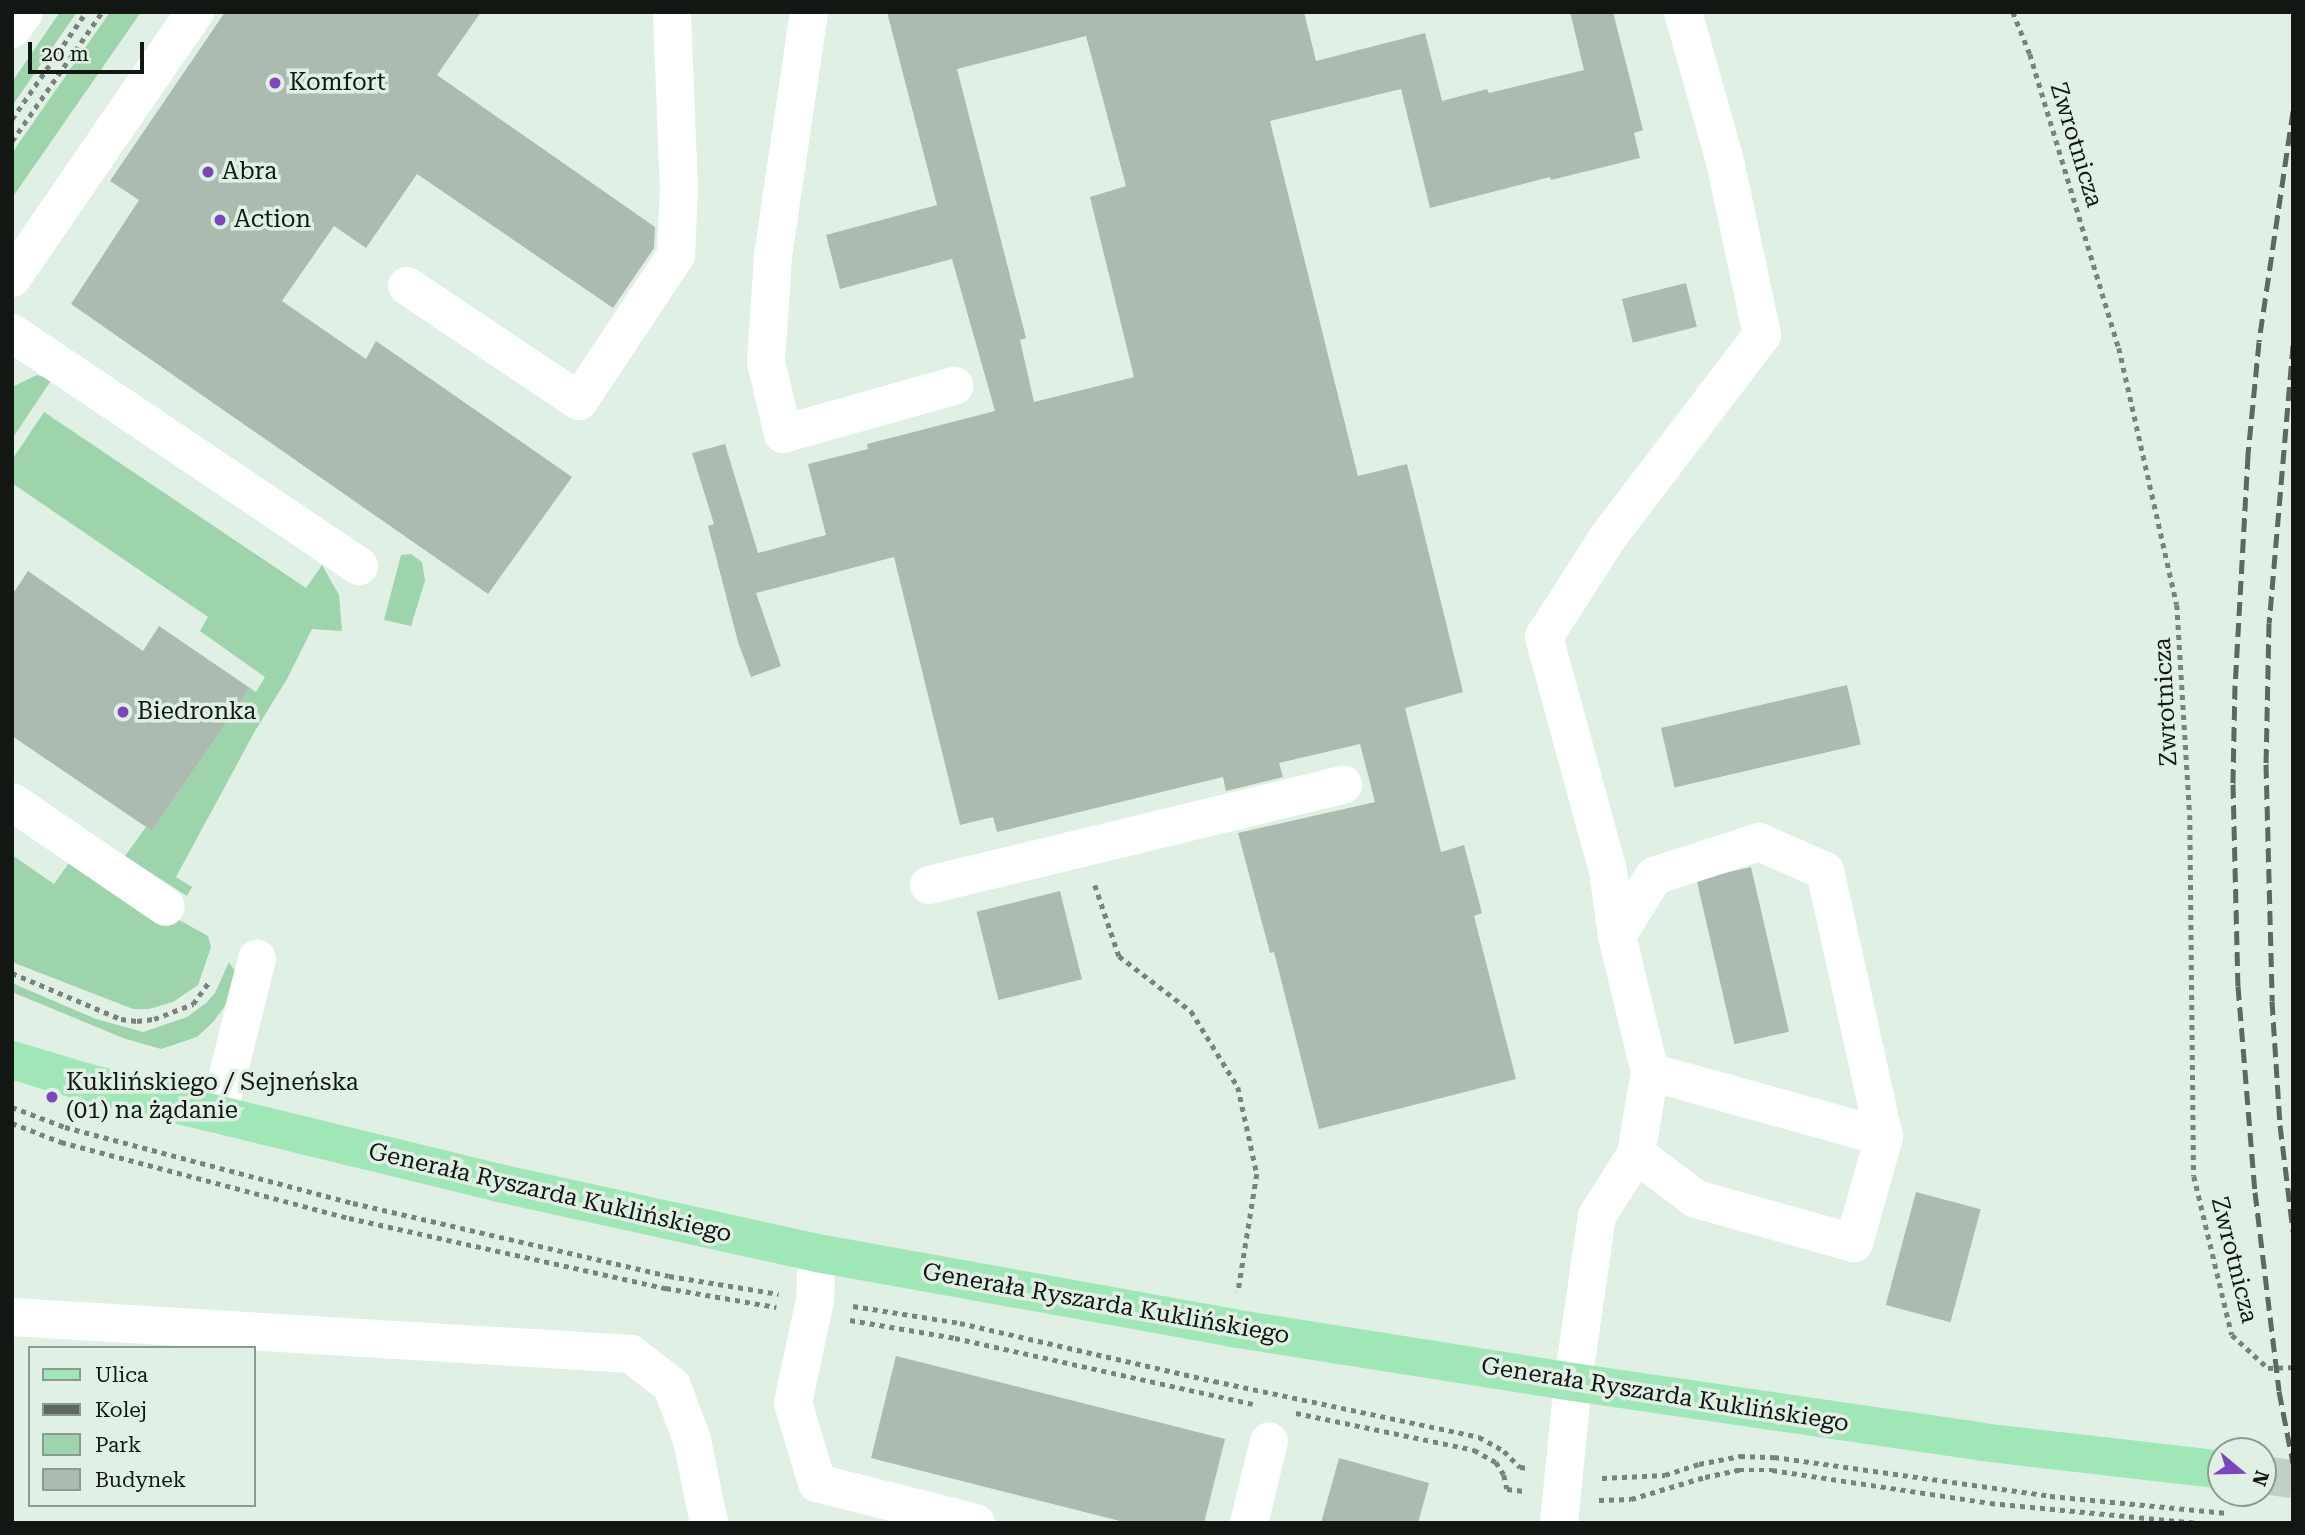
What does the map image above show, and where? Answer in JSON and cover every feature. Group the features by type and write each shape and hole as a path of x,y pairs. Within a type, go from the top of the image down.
{"main road":[{"name":"Generała Ryszarda Kuklińskiego","path":"12,1060 85,1082 526,1189 817,1253 1232,1328 1573,1381 1982,1441 2207,1468"}],"street":[{"path":"12,29 24,12"},
{"path":"12,278 195,12"},
{"path":"407,286 579,401 676,255 679,190 672,12"},
{"path":"809,12 773,256 766,362 783,434 954,386"},
{"path":"1560,1509 1573,1381 1597,1216 1636,1154 1650,1072 1617,936 1608,871 1544,637 1608,537 1762,335 1726,165 1683,12"},
{"path":"13,336 359,566"},
{"path":"929,885 1343,785"},
{"path":"12,802 166,907"},
{"path":"1617,936 1654,876 1759,842 1825,871 1884,1137 1854,1243 1696,1199 1636,1154"},
{"path":"218,1115 257,960"},
{"path":"1650,1072 1884,1137"},
{"path":"817,1253 813,1314 793,1403 817,1483 976,1523"},
{"path":"12,1317 631,1354 673,1386 692,1440 709,1523"},
{"path":"1249,1523 1273,1420"}],"path":[{"path":"12,119 86,12"},
{"path":"12,141 102,12"},
{"name":"Zwrotnicza","path":"2014,12 2030,54 2119,348 2177,605 2190,815 2194,1176 2232,1335 2268,1368 2293,1367"},
{"path":"1083,847 1119,956 1191,1011 1238,1087 1257,1174 1232,1328"},
{"path":"12,973 121,1019 137,1021 154,1019 193,1004 212,976"},
{"path":"12,1123 61,1142 349,1218 666,1288 955,1338 1273,1420 1474,1450 1496,1462 1504,1475 1507,1489 1560,1509 1601,1500 1631,1499 1705,1476 1739,1470 1772,1471 1990,1503 2198,1523"}],"green space":[{"path":"60,12 77,12 12,106 12,82"},
{"path":"110,12 141,12 12,198 12,153"},
{"path":"37,375 52,379 12,439 12,387"},
{"path":"44,412 306,588 322,565 339,595 342,631 312,629 287,679 255,731 176,877 192,887 187,896 125,856 146,827 152,831 250,688 256,692 265,677 200,631 208,617 12,483 12,460"},
{"path":"411,554 422,562 425,581 411,626 384,620 401,555"},
{"path":"12,855 54,884 71,860 208,936 211,947 198,985 173,1002 149,1009 133,1009 12,962"},
{"path":"229,962 235,971 225,1006 214,1021 197,1037 161,1049 123,1038 12,992 12,983 96,1019 143,1032 187,1017 206,1003 215,993"}],"building":[{"path":"225,12 481,12 437,75 655,227 654,248 613,308 417,174 366,248 334,226 282,301 366,359 376,341 572,477 488,594 71,304 139,200 110,181"},
{"path":"887,12 1304,12 1316,61 1425,33 1442,101 1487,89 1489,93 1584,70 1570,12 1613,12 1643,130 1634,133 1640,158 1551,180 1550,177 1430,208 1401,89 1270,121 1358,476 1407,464 1463,692 1405,708 1441,852 1464,845 1482,913 1474,916 1516,1079 1319,1129 1274,952 1270,953 1238,833 1375,802 1360,744 1279,763 1283,777 1226,791 1223,777 997,832 993,817 960,825 894,557 756,593 781,666 751,677 738,642 708,526 714,524 692,453 725,444 758,553 826,535 808,464 868,449 867,444 995,411 952,259 840,289 826,235 937,205","holes":["1086,36 1126,186 1090,197 1134,377 1034,402 1020,340 1026,338 957,69"]},
{"path":"1686,283 1697,327 1633,343 1622,299"},
{"name":"Biedronka","path":"28,571 143,651 159,626 250,688 152,831 12,736 12,595"},
{"path":"1847,685 1861,744 1675,787 1661,728"},
{"path":"1751,867 1789,1032 1734,1044 1696,880"},
{"path":"1060,891 1082,979 999,1000 977,912"},
{"path":"1916,1192 1981,1209 1950,1322 1886,1305"},
{"path":"896,1356 1225,1439 1204,1523 1128,1523 871,1458"},
{"path":"1339,1458 1429,1483 1418,1523 1321,1523"}],"tunnel":[{"path":"2277,1477 2293,1479"}],"railway":[{"path":"2293,111 2259,342 2248,455 2235,685 2233,784 2238,986 2255,1192 2279,1391 2293,1463"},
{"path":"2293,345 2269,623 2266,764 2272,1001 2280,1125 2293,1231"}],"place":[{"name":"Komfort","path":"275,83"},
{"name":"Abra","path":"208,172"},
{"name":"Action","path":"220,220"},
{"name":"Biedronka","path":"123,712"},
{"name":"Kuklińskiego / Sejneńska (01) na żądanie","path":"52,1097"}]}
